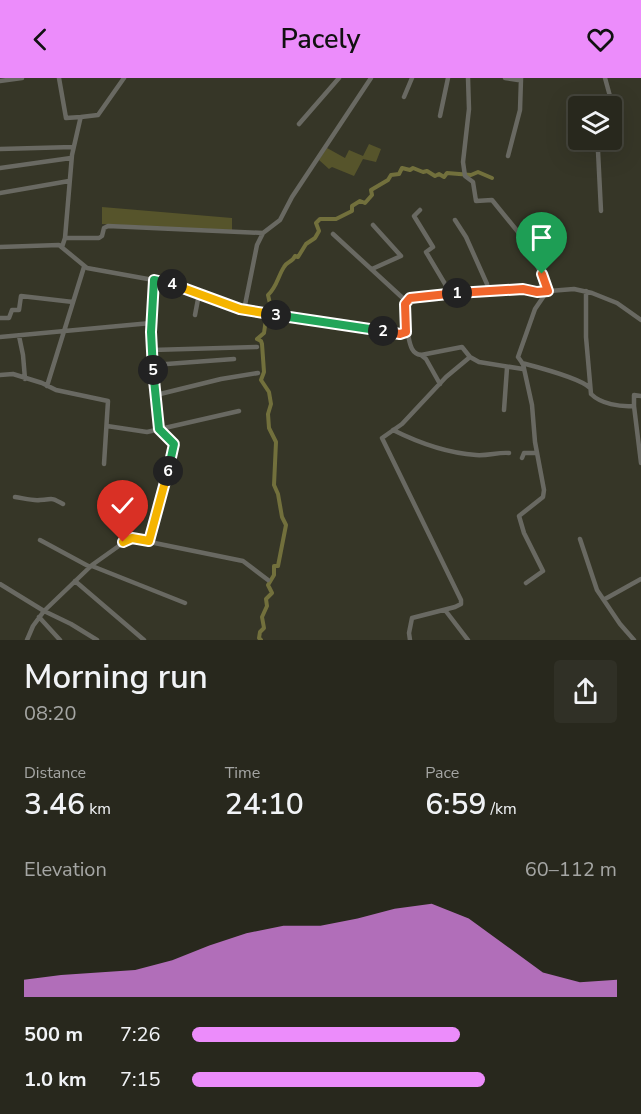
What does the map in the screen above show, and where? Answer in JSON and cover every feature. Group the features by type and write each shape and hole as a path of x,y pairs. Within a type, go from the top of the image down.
{"street":[{"path":"0,81 22,78"},
{"path":"59,78 66,118 98,115 124,78"},
{"path":"299,124 339,78"},
{"path":"244,310 257,245 263,233 280,220 292,197 371,78"},
{"path":"404,97 412,78"},
{"path":"440,116 448,78"},
{"path":"468,78 469,109 463,162 466,177 473,182 476,201 492,200 523,237 546,282 548,291 535,309 518,358 523,366 532,405 544,494 519,516 524,533 543,571 526,583"},
{"path":"505,78 521,79 519,110 508,156"},
{"path":"605,78 610,96"},
{"path":"62,247 65,238 71,158 81,117"},
{"path":"0,149 74,147"},
{"path":"598,150 601,211"},
{"path":"0,168 71,158"},
{"path":"0,193 69,181"},
{"path":"420,210 414,216 433,247 426,252 451,294"},
{"path":"455,220 466,237 489,291"},
{"path":"372,270 401,256 373,225"},
{"path":"65,238 99,238 104,228 108,226 263,233"},
{"path":"333,234 406,301 407,331 412,351 415,354 463,348 470,357 478,361 507,368 523,366 586,384 590,388"},
{"path":"0,247 62,247 84,267 170,283 244,310 399,334 407,331"},
{"path":"47,386 84,267"},
{"path":"149,541 174,446 159,429 156,395 153,387 151,323 154,280"},
{"path":"406,301 419,296 523,289 537,292 569,289 586,291 623,306 641,320"},
{"path":"586,291 592,395 597,399 617,405 634,406"},
{"path":"195,315 199,294"},
{"path":"0,318 9,318 12,310 19,310 21,296 73,302"},
{"path":"0,337 151,323"},
{"path":"19,336 25,379"},
{"path":"152,350 257,346"},
{"path":"421,355 426,359 440,384"},
{"path":"410,640 412,618 460,605 461,599 382,440 407,419 470,357"},
{"path":"153,365 234,359"},
{"path":"504,410 507,368"},
{"path":"156,395 221,379 258,373"},
{"path":"0,375 13,374 56,390 108,401 104,464"},
{"path":"641,396 634,395 641,463"},
{"path":"107,426 141,431 159,429 239,411"},
{"path":"393,430 419,442 455,453 476,455 509,453"},
{"path":"522,458 524,453 537,453"},
{"path":"15,496 41,501 48,498 55,499 63,504"},
{"path":"27,640 44,611 91,566 128,539 149,541 247,562 253,570 268,580"},
{"path":"580,539 597,590 634,640"},
{"path":"40,540 91,566 185,603"},
{"path":"605,599 641,579"},
{"path":"75,581 144,640"},
{"path":"0,584 97,640"},
{"path":"445,610 468,640"},
{"path":"39,617 60,640"}],"shaded area":[{"path":"369,144 381,149 376,162 363,159 354,176 332,167 329,169 319,160 327,148 345,158 349,150 363,156"},
{"path":"102,207 232,218 232,230 102,224"}],"waterway":[{"path":"261,640 259,638 264,628 262,617 267,606 266,599 272,593 268,585 274,575 274,566 278,566 286,525 274,485 276,442 269,428 268,414 271,404 269,392 261,380 264,372 262,344 257,339 264,333 267,312 271,308 268,295 285,265 295,256 298,257 306,244 315,238 319,231 316,223 320,219 336,219 352,211 352,206 360,201 365,203 372,195 371,190 388,180 391,175 399,174 402,168 410,170 413,168 444,177 447,173 471,175 478,172 492,178"}],"route":[{"path":"123,542 132,538 149,541 174,446 172,441 159,429 157,400 153,387 151,332 154,280 170,283 244,310 402,334 407,331 405,304 410,298 519,289 548,291 542,274"}]}
